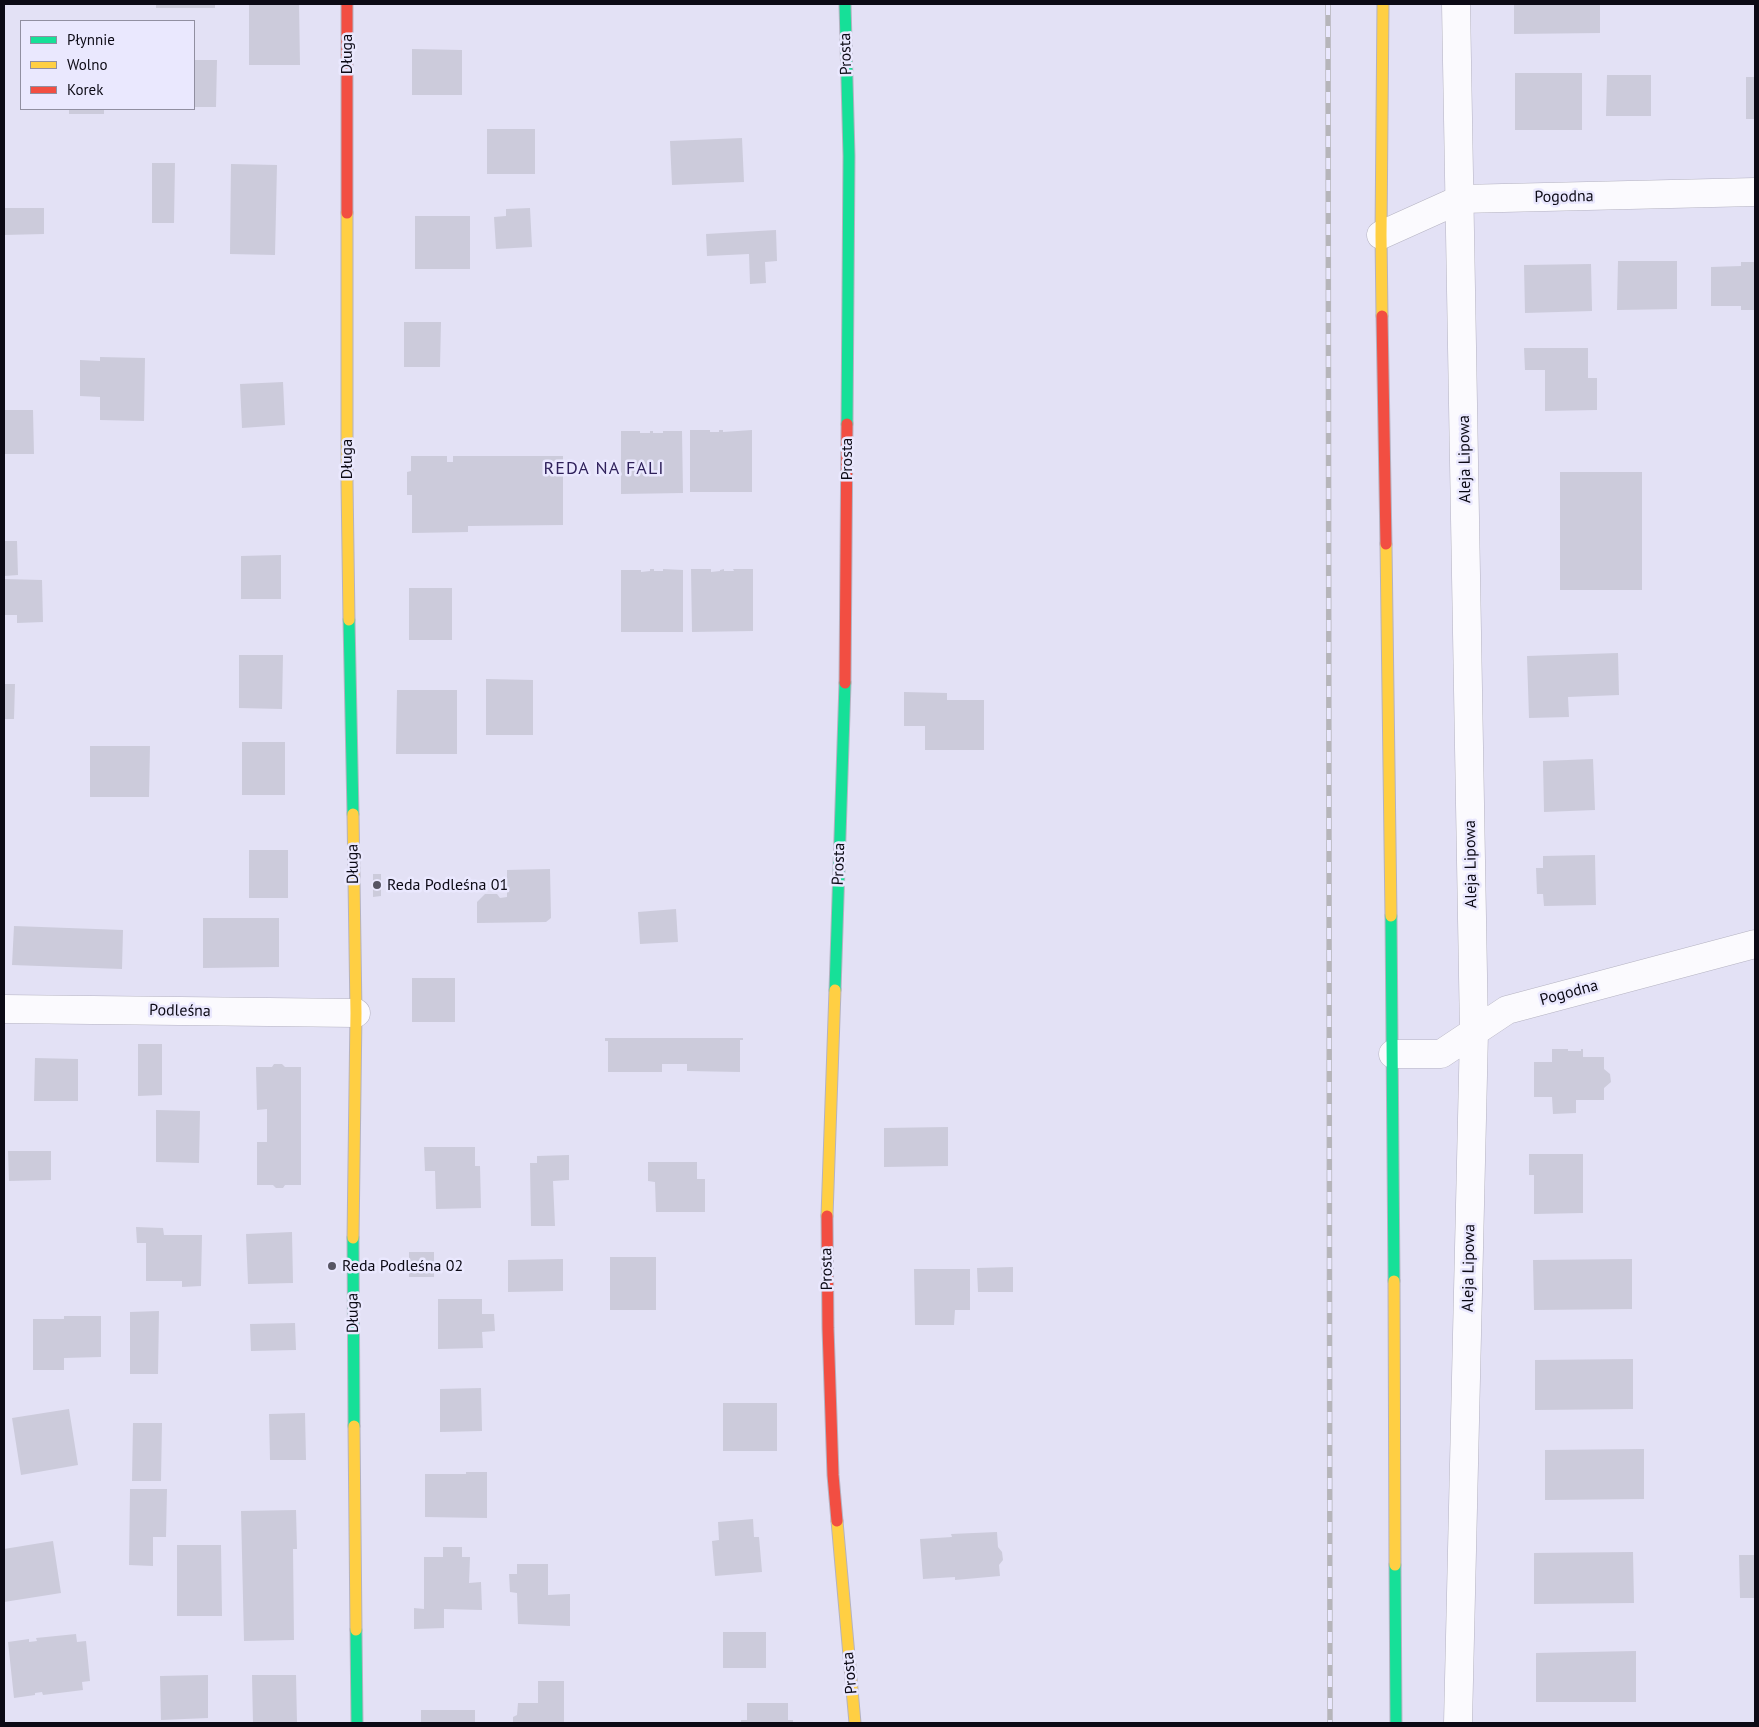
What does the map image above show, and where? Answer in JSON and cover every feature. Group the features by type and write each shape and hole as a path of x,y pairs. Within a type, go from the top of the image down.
{"street":[{"name":"Długa","path":"347,4 348,482 356,1013 353,1264 357,1723"},
{"name":"Prosta","path":"845,4 849,156 845,723 827,1196 828,1328 833,1475 855,1723"},
{"path":"1383,4 1381,235 1393,1054 1396,1723"},
{"name":"Aleja Lipowa","path":"1456,4 1461,199 1474,1032 1458,1723"},
{"name":"Pogodna","path":"1381,235 1461,199 1755,192"},
{"name":"Pogodna","path":"1393,1054 1441,1054 1507,1010 1755,944"},
{"name":"Podleśna","path":"4,1008 356,1013"}],"building":[{"path":"156,4 215,4 215,8 156,8"},
{"path":"249,4 299,4 300,65 249,65"},
{"path":"1514,4 1600,4 1600,33 1514,34"},
{"path":"412,49 462,50 462,95 412,95"},
{"path":"195,60 217,60 216,107 195,107"},
{"path":"1515,73 1582,73 1582,130 1515,130"},
{"path":"1607,75 1651,75 1651,116 1606,116"},
{"path":"1746,77 1755,77 1755,119 1746,119"},
{"path":"69,110 104,110 104,114 69,114"},
{"path":"487,129 535,129 535,174 487,174"},
{"path":"742,138 744,182 672,185 670,141"},
{"path":"152,163 175,163 174,223 152,223"},
{"path":"231,164 277,165 275,255 230,254"},
{"path":"4,208 44,208 44,234 4,235"},
{"path":"530,208 532,247 496,249 494,217 506,216 506,209"},
{"path":"415,216 470,216 470,269 415,269"},
{"path":"776,230 777,261 765,262 766,283 750,284 749,254 707,256 706,234"},
{"path":"1618,261 1677,261 1677,309 1617,310"},
{"path":"1741,262 1755,262 1755,310 1741,310 1741,306 1711,306 1711,267 1741,266"},
{"path":"1591,264 1592,311 1525,313 1524,265"},
{"path":"404,322 441,322 440,367 404,367"},
{"path":"1524,348 1588,348 1588,378 1597,378 1597,410 1545,411 1545,370 1525,370"},
{"path":"100,357 145,358 144,421 100,420 100,397 80,396 80,360 100,361"},
{"path":"283,382 285,425 242,428 240,384"},
{"path":"4,410 33,410 34,454 4,454"},
{"path":"690,430 719,432 719,430 723,430 723,432 752,430 752,492 690,492"},
{"path":"621,431 650,433 650,431 653,431 653,433 663,433 663,431 682,431 683,493 621,494"},
{"path":"411,456 447,456 447,462 453,462 453,456 563,456 563,525 468,526 468,532 412,533 412,495 407,495 407,472 411,471"},
{"path":"1560,472 1642,472 1642,590 1560,590"},
{"path":"4,541 17,541 18,575 4,576"},
{"path":"281,555 281,599 241,599 241,556"},
{"path":"650,569 654,569 654,571 663,571 663,569 683,570 683,632 621,632 621,570 641,570 641,572 650,571"},
{"path":"691,569 711,569 711,572 724,569 724,571 734,571 733,569 753,569 753,631 692,632"},
{"path":"4,579 42,580 43,622 17,623 17,615 4,615"},
{"path":"409,588 452,588 452,640 409,640"},
{"path":"1618,653 1619,695 1568,697 1569,717 1529,718 1527,656"},
{"path":"239,655 283,655 282,709 239,708"},
{"path":"486,679 533,680 533,735 486,735"},
{"path":"4,684 15,684 14,719 4,719"},
{"path":"397,690 457,690 457,754 396,754"},
{"path":"904,692 947,693 947,700 984,700 984,750 925,750 925,726 904,726"},
{"path":"242,742 285,742 285,795 242,795"},
{"path":"90,746 150,746 149,797 90,797"},
{"path":"1593,759 1595,810 1544,812 1543,761"},
{"path":"249,850 288,850 288,898 249,898"},
{"path":"1595,855 1596,905 1544,906 1543,894 1537,894 1536,868 1543,868 1543,856"},
{"path":"550,869 551,918 546,922 477,923 477,902 485,894 497,894 500,898 507,897 507,870"},
{"name":"Reda Podleśna 01","path":"373,874 381,874 381,896 373,897"},
{"path":"676,909 678,942 640,944 638,912"},
{"path":"203,918 279,918 279,967 203,968"},
{"path":"14,926 123,930 122,969 12,965"},
{"path":"412,978 455,978 455,1022 412,1022"},
{"path":"605,1038 743,1038 743,1040 740,1040 740,1072 687,1071 687,1064 662,1064 662,1072 608,1072 608,1041 605,1041"},
{"path":"138,1044 162,1044 162,1095 138,1096"},
{"path":"1552,1049 1581,1051 1583,1049 1583,1057 1604,1057 1604,1069 1610,1074 1611,1082 1604,1088 1604,1100 1576,1100 1576,1113 1553,1114 1552,1097 1534,1097 1534,1062 1552,1062"},
{"path":"35,1058 78,1059 78,1101 34,1101"},
{"path":"274,1064 282,1064 285,1067 301,1067 301,1185 285,1185 283,1188 276,1188 273,1185 257,1185 257,1142 267,1142 267,1109 257,1110 256,1067 272,1067"},
{"path":"156,1110 200,1111 199,1163 156,1162"},
{"path":"948,1127 948,1166 884,1167 884,1128"},
{"path":"424,1147 475,1147 475,1166 480,1166 481,1208 436,1209 435,1171 425,1171"},
{"path":"8,1151 51,1151 51,1180 9,1181"},
{"path":"1529,1154 1583,1154 1583,1213 1534,1214 1534,1175 1529,1175"},
{"path":"569,1155 569,1180 553,1181 555,1226 531,1226 530,1163 537,1163 537,1156"},
{"path":"648,1162 697,1162 697,1179 705,1179 705,1212 656,1212 655,1182 648,1181"},
{"path":"136,1227 163,1228 164,1235 202,1235 201,1286 182,1287 182,1281 146,1281 146,1243 137,1243"},
{"path":"292,1232 293,1283 248,1284 246,1234"},
{"path":"409,1252 434,1252 434,1277 409,1277"},
{"path":"610,1257 656,1257 656,1310 610,1310"},
{"path":"563,1259 563,1291 508,1292 508,1260"},
{"path":"1632,1259 1632,1309 1534,1310 1533,1260"},
{"path":"1013,1267 1013,1292 978,1292 977,1268"},
{"path":"914,1269 970,1269 970,1310 955,1310 954,1325 915,1325"},
{"path":"438,1299 482,1299 482,1314 494,1314 495,1331 482,1332 483,1348 438,1349"},
{"path":"159,1311 158,1374 130,1374 130,1312"},
{"path":"64,1316 101,1316 101,1357 64,1358 64,1370 33,1370 33,1319 64,1319"},
{"path":"295,1323 296,1350 251,1351 250,1324"},
{"path":"1633,1359 1633,1409 1535,1410 1535,1360"},
{"path":"481,1388 482,1431 440,1432 440,1389"},
{"path":"723,1403 777,1403 777,1451 723,1451"},
{"path":"69,1409 78,1465 21,1475 12,1418"},
{"path":"305,1413 306,1460 270,1460 269,1414"},
{"path":"133,1423 162,1423 161,1481 132,1481"},
{"path":"1644,1449 1644,1499 1545,1500 1545,1450"},
{"path":"466,1472 487,1472 487,1518 425,1517 425,1474 466,1474"},
{"path":"130,1489 167,1489 166,1537 153,1537 153,1566 129,1565"},
{"path":"296,1510 297,1549 293,1549 294,1640 244,1641 241,1511"},
{"path":"753,1519 754,1537 759,1537 762,1572 715,1576 712,1541 719,1540 718,1522"},
{"path":"997,1532 998,1547 1002,1552 1003,1560 999,1565 1000,1576 955,1580 955,1577 923,1579 920,1539 952,1537 951,1534"},
{"path":"53,1541 61,1593 4,1602 4,1549"},
{"path":"177,1545 221,1545 222,1616 177,1616"},
{"path":"443,1547 462,1547 462,1557 470,1557 469,1583 481,1582 482,1610 444,1609 444,1628 414,1629 414,1608 424,1609 424,1557 443,1557"},
{"path":"1633,1552 1634,1603 1534,1604 1534,1553"},
{"path":"1739,1555 1755,1555 1755,1598 1740,1598"},
{"path":"517,1564 548,1564 548,1595 570,1594 570,1626 518,1624 517,1593 510,1592 509,1574 517,1574"},
{"path":"723,1632 766,1632 766,1668 723,1668"},
{"path":"76,1634 77,1642 86,1641 90,1681 82,1682 83,1690 43,1695 42,1692 14,1698 8,1642 29,1639 29,1642 37,1641 36,1638"},
{"path":"1636,1651 1636,1702 1536,1702 1536,1653"},
{"path":"208,1675 208,1718 161,1720 160,1676"},
{"path":"252,1675 296,1675 297,1723 253,1723"},
{"path":"538,1681 564,1681 564,1723 513,1723 513,1717 517,1715 518,1703 538,1703"},
{"path":"747,1703 788,1703 788,1720 793,1720 793,1723 741,1723 741,1720 747,1720"},
{"path":"421,1710 475,1710 475,1723 421,1723"}],"railway":[{"path":"1328,4 1330,1723"}],"traffic: fast":[{"path":"845,4 849,156 847,424"},
{"path":"349,620 353,814"},
{"path":"835,990 845,683"},
{"path":"1391,916 1394,1281"},
{"path":"353,1238 354,1426"},
{"path":"1395,1565 1396,1723"},
{"path":"356,1630 357,1723"}],"traffic: slow":[{"path":"1382,316 1383,4"},
{"path":"347,213 349,620"},
{"path":"1386,544 1391,916"},
{"path":"353,814 356,1013 353,1238"},
{"path":"827,1216 835,990"},
{"path":"1394,1281 1395,1565"},
{"path":"354,1426 356,1630"},
{"path":"837,1521 855,1723"}],"traffic: jam":[{"path":"347,4 347,213"},
{"path":"1382,316 1386,544"},
{"path":"845,683 847,424"},
{"path":"827,1216 828,1328 833,1475 837,1521"}],"place":[{"name":"Reda Podleśna 01","path":"377,885"},
{"name":"Reda Podleśna 02","path":"332,1266"}],"district":[{"name":"REDA NA FALI","path":"604,469"}]}
